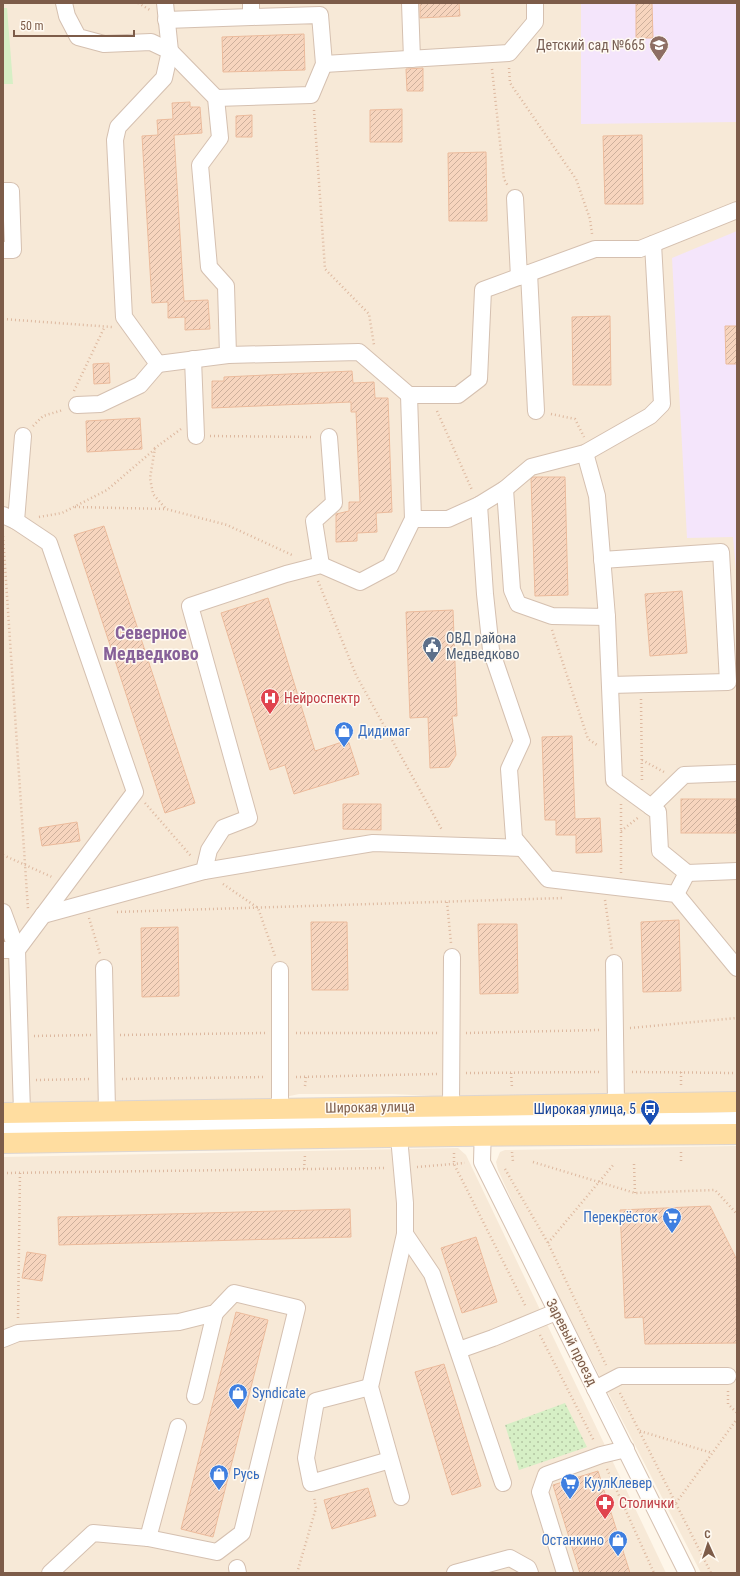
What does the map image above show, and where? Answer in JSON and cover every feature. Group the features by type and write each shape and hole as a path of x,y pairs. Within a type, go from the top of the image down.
{"main road":[{"name":"Широкая улица","path":"8,1125 23,1143 399,1137 483,1121 616,1104 737,1102"},
{"name":"Широкая улица","path":"8,1125 107,1111 451,1106 483,1121 737,1134"}],"street":[{"path":"64,3 67,16 78,37 104,44 151,42 170,51 216,98 220,138 200,165 209,267 226,286 228,355"},
{"path":"158,364 124,317 116,140 118,127 164,78 170,51 165,3"},
{"path":"410,3 412,59"},
{"path":"324,64 509,53 535,22 535,3"},
{"path":"166,20 251,10 320,15 324,64 311,95 216,98"},
{"path":"3,191 11,191 13,250 3,250"},
{"path":"515,198 524,275 536,411"},
{"path":"74,400 100,404 140,385 158,364 228,355 359,352 409,395 458,395 479,379 483,290 595,248 640,249 737,210"},
{"path":"413,519 448,519 479,505 505,489 531,467 587,452 650,416 662,404 653,244"},
{"path":"193,359 196,436"},
{"path":"204,871 209,850 223,828 249,818 190,606 312,567 360,582 390,566 413,519 409,395"},
{"path":"10,950 29,933 135,792 49,543 10,518 23,436"},
{"path":"312,567 314,521 334,502 329,437"},
{"path":"587,452 597,496 607,616 614,780 658,812 660,851 687,873 737,871"},
{"path":"505,489 512,590 518,604 552,616 607,616"},
{"path":"479,505 485,594 491,650 522,741 509,769 514,838 548,879 676,894 737,968"},
{"path":"602,560 721,552 728,682 610,685"},
{"path":"647,804 684,775 737,773"},
{"path":"43,915 204,871 373,843 449,844 522,848"},
{"path":"676,894 687,873"},
{"path":"3,912 10,950 20,1036 22,1080 8,1125"},
{"path":"451,1106 452,957"},
{"path":"614,963 616,1104"},
{"path":"104,968 107,1111"},
{"path":"280,970 280,1108"},
{"name":"Широкая улица","path":"8,1125 737,1120"},
{"name":"Заревый проезд","path":"483,1121 482,1162 626,1449 686,1573"},
{"path":"399,1137 405,1203 405,1234 370,1387 401,1497"},
{"path":"405,1234 432,1274 503,1483"},
{"path":"50,1573 93,1533 148,1538 217,1552 242,1533 298,1308 234,1293 215,1313 195,1396"},
{"path":"459,1350 494,1338 556,1312"},
{"path":"3,1339 18,1333 179,1322 215,1313"},
{"path":"595,1389 620,1376 728,1383"},
{"path":"370,1387 316,1401 306,1458 311,1483 390,1460"},
{"path":"148,1538 178,1427"},
{"path":"565,1573 540,1492 546,1475 601,1455 626,1449"},
{"path":"455,1573 510,1558 528,1568 530,1573"}],"path":[{"path":"509,53 510,83 576,180 590,219 595,248"},
{"path":"491,54 504,179 515,198"},
{"path":"311,95 314,112 325,269 369,314 378,369"},
{"path":"3,319 132,328"},
{"path":"23,436 43,416 74,400 104,326"},
{"path":"430,395 479,505"},
{"path":"536,411 575,419 587,452"},
{"path":"10,518 62,513 107,490 155,448 195,420"},
{"path":"196,436 329,437"},
{"path":"155,448 150,478 153,494 166,509"},
{"path":"73,507 166,509 228,525 294,556 312,567 356,675 449,844"},
{"path":"3,536 29,933"},
{"path":"547,614 588,739 613,757"},
{"path":"621,832 647,804 642,759 640,684"},
{"path":"642,759 679,780"},
{"path":"621,785 621,887"},
{"path":"3,855 25,864 66,885"},
{"path":"605,896 614,963"},
{"path":"111,912 565,898"},
{"path":"447,902 452,957"},
{"path":"87,913 104,968"},
{"path":"20,1036 452,1033 615,1029 737,1018"},
{"path":"511,1072 512,1088"},
{"path":"22,1080 306,1077 511,1072 737,1073"},
{"path":"681,1072 681,1091"},
{"path":"305,1086 306,1077"},
{"path":"455,1149 454,1164 601,1455 654,1573"},
{"path":"512,1149 513,1162"},
{"path":"681,1149 681,1164"},
{"path":"304,1169 305,1151"},
{"path":"533,1162 635,1192 715,1190 737,1214"},
{"path":"3,1173 402,1168 465,1163"},
{"path":"548,1243 614,1164"},
{"path":"634,1164 635,1192"},
{"path":"18,1333 20,1173"},
{"path":"728,1383 728,1404 737,1413"},
{"path":"676,1503 737,1419"},
{"path":"640,1431 712,1453"},
{"path":"297,1573 316,1508 311,1483"}],"shaded area":[{"path":"3,3 737,3 737,1094 455,1097 392,1094 299,1094 271,1100 3,1102"},
{"name":"Детский сад №665","path":"581,3 737,3 737,122 581,124"},
{"path":"737,231 737,581 733,537 687,538 672,258"},
{"path":"737,1146 737,1573 701,1573 533,1247 498,1170 496,1162 500,1152 505,1150"},
{"path":"458,1148 466,1155 666,1573 3,1573 3,1157"}],"green space":[{"path":"3,8 7,8 13,84 3,84"},
{"path":"565,1403 587,1447 519,1470 505,1425"}],"building":[{"path":"420,3 459,3 460,16 420,18"},
{"path":"636,3 652,3 653,38 636,38"},
{"path":"304,34 305,70 223,72 222,37"},
{"path":"423,68 423,91 407,91 406,69"},
{"path":"190,102 190,107 200,107 202,133 174,135 184,301 208,300 210,329 185,330 185,317 168,318 168,302 152,303 142,136 158,135 157,120 173,119 172,103"},
{"path":"402,109 402,142 370,142 370,110"},
{"path":"252,115 252,137 236,137 236,116"},
{"path":"642,135 643,204 605,204 603,136"},
{"path":"486,152 487,221 449,221 448,153"},
{"path":"610,316 611,385 573,385 572,317"},
{"path":"725,326 737,326 737,364 726,364"},
{"path":"109,363 110,383 94,384 93,364"},
{"path":"352,371 353,383 374,382 375,398 388,398 392,512 376,513 377,532 357,533 357,541 336,542 336,514 349,511 349,502 360,502 356,412 351,412 351,402 212,408 212,381 224,381 224,377"},
{"path":"140,418 142,449 87,452 86,421"},
{"path":"533,477 565,477 568,595 535,596 531,479"},
{"path":"104,526 195,803 165,813 74,535"},
{"path":"682,591 687,653 650,656 645,594"},
{"path":"268,598 315,751 348,740 359,774 294,794 285,765 270,770 221,613"},
{"path":"453,610 457,716 452,716 456,755 449,767 430,768 428,717 410,718 406,612"},
{"path":"572,736 575,819 600,818 602,852 576,853 576,835 556,835 556,820 545,820 542,737"},
{"path":"681,799 737,799 737,833 681,833"},
{"path":"343,804 381,804 381,830 343,829"},
{"path":"77,822 80,841 42,846 39,828"},
{"path":"679,920 681,991 643,992 641,922"},
{"path":"311,922 347,922 348,990 312,990"},
{"path":"478,924 517,924 518,993 480,994"},
{"path":"178,927 179,996 142,997 141,928"},
{"path":"710,1206 737,1260 737,1343 645,1344 643,1317 625,1318 620,1210"},
{"path":"350,1209 351,1237 59,1245 58,1217"},
{"path":"476,1237 497,1302 462,1313 441,1248"},
{"path":"27,1252 46,1255 42,1281 22,1278"},
{"path":"236,1312 268,1320 213,1537 181,1529"},
{"path":"444,1364 481,1486 452,1495 415,1372"},
{"path":"598,1471 630,1573 580,1573 553,1485"},
{"path":"368,1488 376,1516 332,1529 324,1500"}],"place":[{"name":"Детский сад №665","path":"659,62"},
{"name":"ОВД района Медведково","path":"432,663"},
{"name":"Нейроcпектр","path":"270,715"},
{"name":"Дидимаг","path":"344,748"},
{"name":"Широкая улица, 5","path":"650,1126"},
{"name":"Перекрёсток","path":"672,1234"},
{"name":"Syndicate","path":"238,1410"},
{"name":"Русь","path":"219,1491"},
{"name":"КуулКлевер","path":"570,1500"},
{"name":"Столички","path":"605,1520"},
{"name":"Останкино","path":"618,1557"}],"district":[{"name":"Северное Медведково","path":"151,642"}]}
